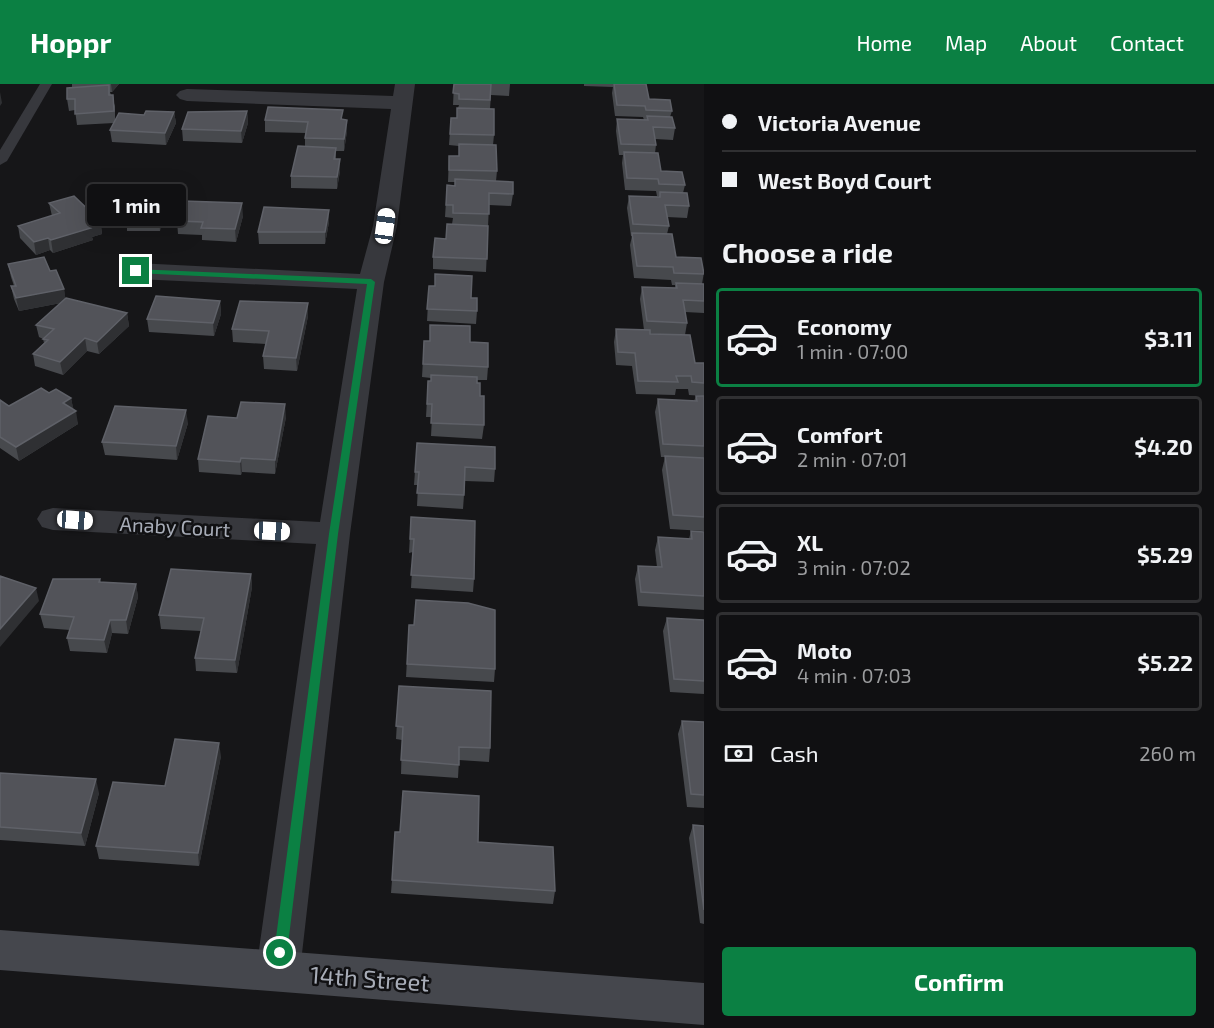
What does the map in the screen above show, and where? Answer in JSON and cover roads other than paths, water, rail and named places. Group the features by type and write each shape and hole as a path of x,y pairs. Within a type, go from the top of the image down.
{"street":[{"path":"187,94 403,94 385,226 371,282 334,534 278,971"},
{"path":"136,271 371,282"},
{"name":"Anaby Court","path":"53,519 334,534"},
{"name":"14th Street","path":"0,950 704,1004"}],"lane":[{"path":"0,161 46,84"}]}
